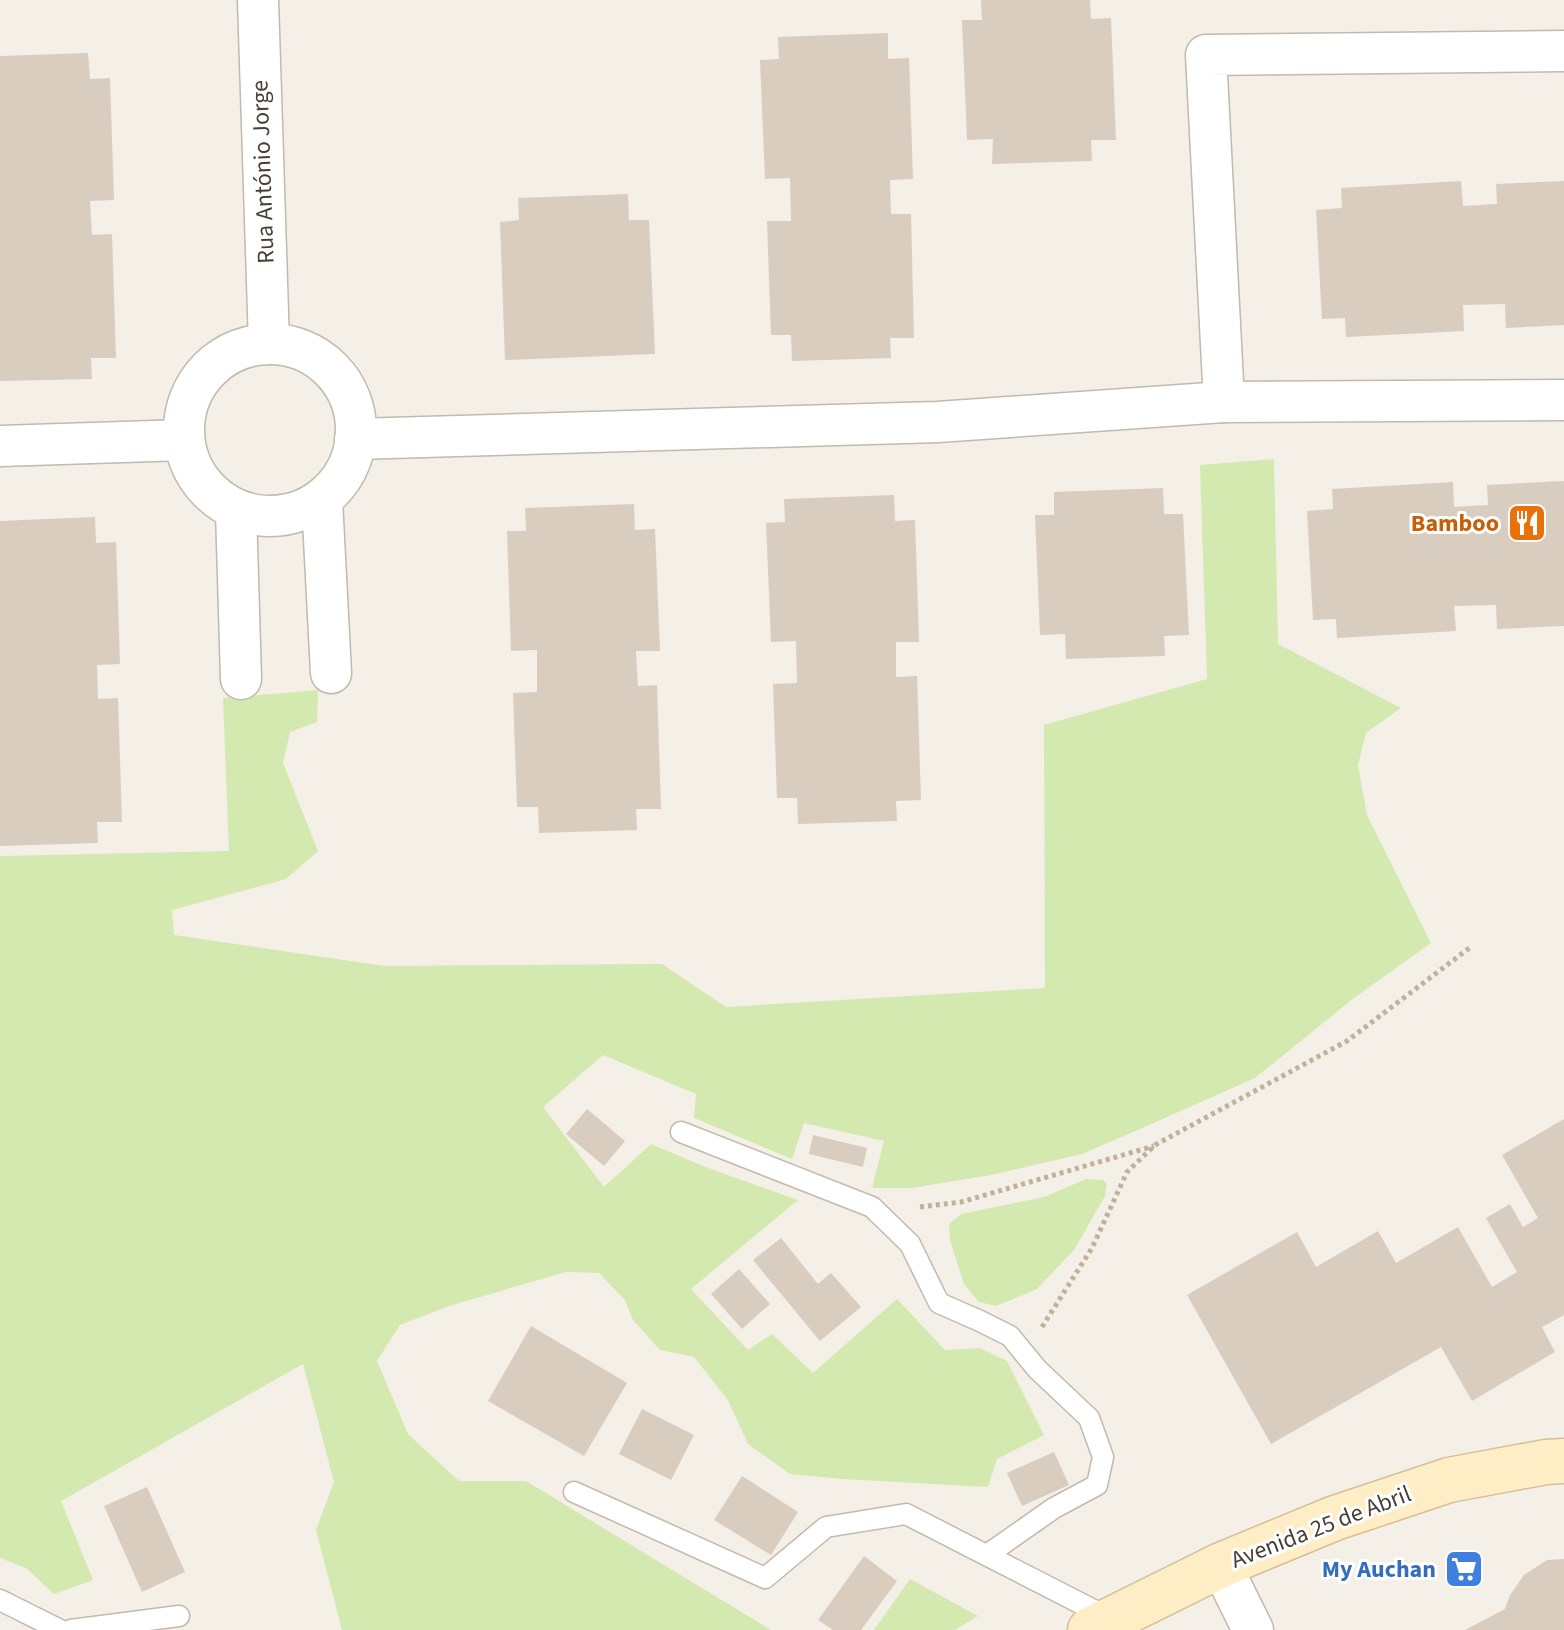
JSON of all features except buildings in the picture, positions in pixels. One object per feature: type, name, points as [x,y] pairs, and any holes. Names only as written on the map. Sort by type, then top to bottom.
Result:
[{"type":"street","name":"Rua António Jorge","points":[[258,0],[269,344]]},
{"type":"street","points":[[1224,402],[1206,55],[1564,51]]},
{"type":"street","points":[[269,344],[304,351],[333,372],[351,403],[356,421],[355,439],[345,472],[322,500],[289,515],[271,517],[236,510],[206,489],[188,458],[184,423],[187,405],[195,388],[218,361],[250,346],[269,344]]},
{"type":"street","points":[[355,439],[938,422],[1224,402],[1564,400]]},
{"type":"street","points":[[0,446],[184,440]]},
{"type":"street","points":[[322,500],[331,673]]},
{"type":"street","points":[[236,510],[241,679]]},
{"type":"street","name":"Avenida 25 de Abril","points":[[1101,1625],[1221,1565],[1335,1518],[1449,1480],[1564,1461]]},
{"type":"street","points":[[1221,1565],[1253,1630]]},
{"type":"lane","points":[[681,1132],[872,1207],[910,1244],[939,1303],[1010,1336],[1037,1369],[1089,1418],[1103,1457],[1097,1485],[1054,1508],[987,1555]]},
{"type":"lane","points":[[574,1492],[765,1578],[826,1527],[906,1514],[987,1555],[1101,1625]]},
{"type":"lane","points":[[0,1600],[60,1630]]},
{"type":"lane","points":[[71,1630],[179,1616]]},
{"type":"path","points":[[882,1217],[900,1210],[961,1202],[1155,1145],[1347,1041],[1472,946]]},
{"type":"path","points":[[1025,1354],[1092,1248],[1127,1172],[1155,1145]]},
{"type":"green space","points":[[1274,459],[1278,644],[1401,708],[1366,733],[1358,765],[1367,815],[1431,943],[1354,998],[1255,1078],[1082,1154],[991,1175],[912,1188],[872,1188],[884,1141],[804,1123],[792,1159],[694,1118],[696,1094],[603,1055],[543,1107],[604,1187],[651,1144],[798,1200],[691,1289],[748,1350],[772,1334],[813,1373],[897,1299],[945,1350],[980,1348],[1007,1361],[1044,1435],[997,1459],[988,1487],[790,1474],[748,1444],[728,1400],[694,1357],[660,1350],[633,1320],[625,1300],[599,1273],[566,1272],[449,1306],[400,1325],[377,1361],[408,1434],[459,1481],[526,1481],[771,1630],[342,1630],[316,1530],[334,1482],[303,1364],[61,1501],[93,1580],[54,1594],[26,1568],[0,1558],[0,856],[229,851],[223,698],[318,690],[317,722],[290,732],[283,763],[318,851],[286,879],[172,910],[174,935],[384,966],[662,964],[726,1007],[1045,988],[1044,725],[1207,679],[1200,465]]},
{"type":"green space","points":[[1086,1179],[1103,1180],[1107,1184],[1105,1196],[1074,1250],[1037,1289],[996,1306],[979,1302],[964,1284],[950,1240],[949,1224],[961,1214],[1044,1197]]},
{"type":"green space","points":[[910,1579],[978,1616],[955,1630],[874,1630]]},
{"type":"place","name":"Bamboo","points":[[1527,523]]},
{"type":"place","name":"My Auchan","points":[[1464,1569]]}]
